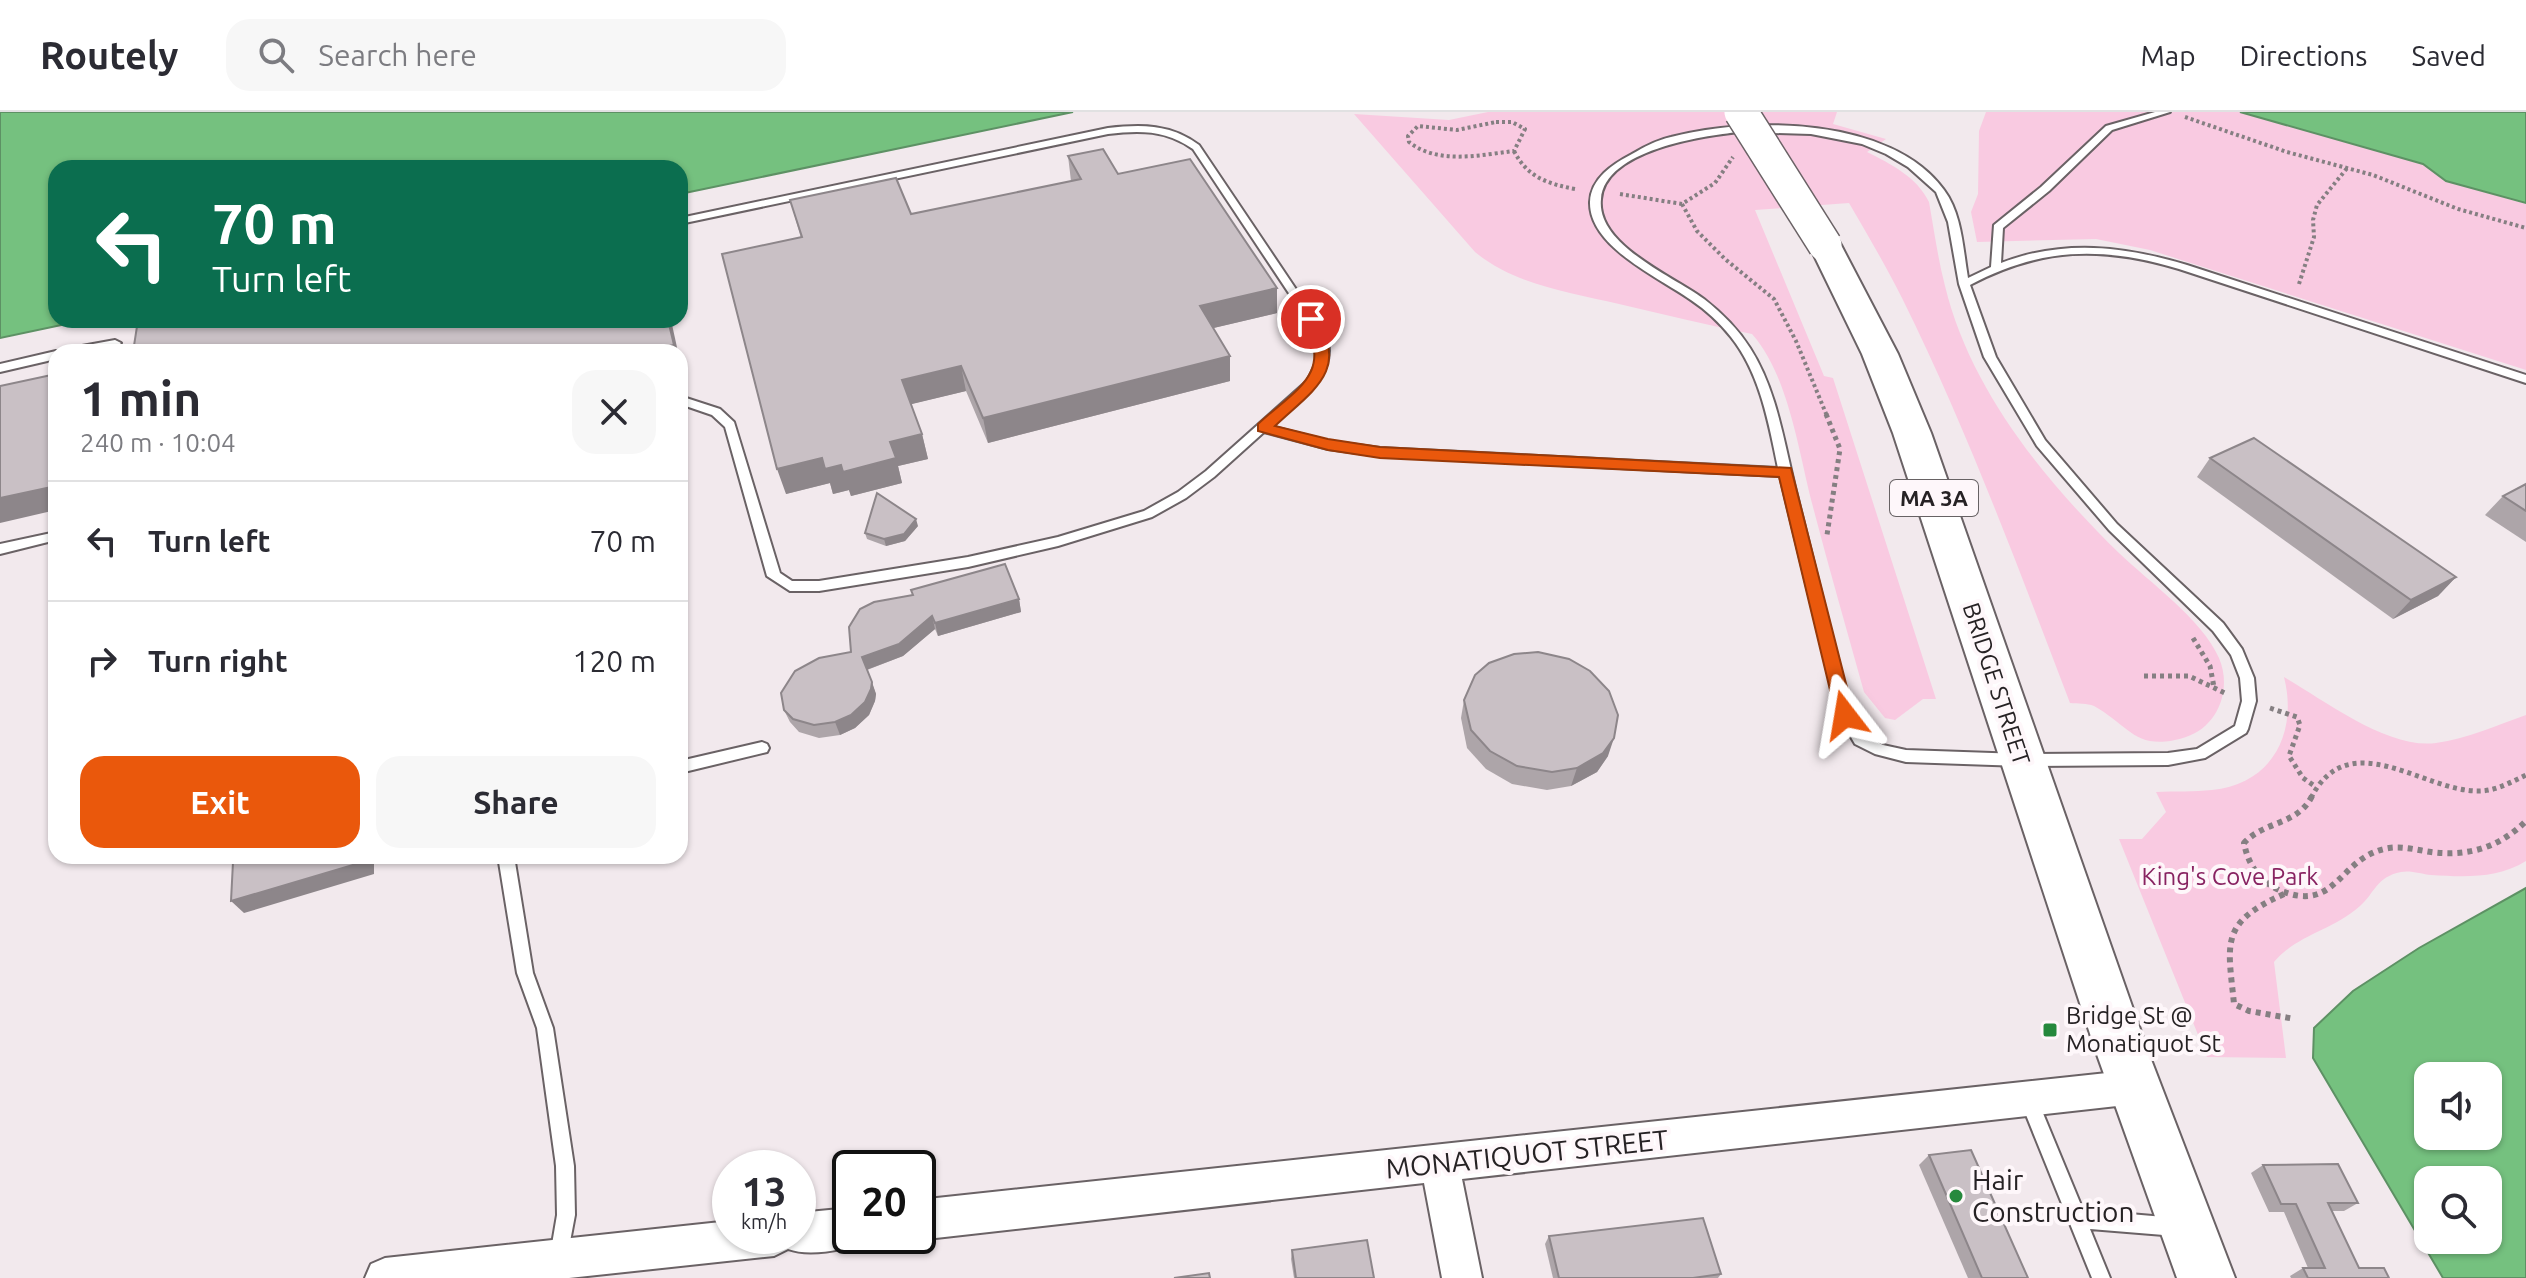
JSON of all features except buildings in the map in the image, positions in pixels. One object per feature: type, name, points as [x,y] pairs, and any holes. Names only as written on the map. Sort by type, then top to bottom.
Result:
[{"type":"main road","name":"BRIDGE STREET","points":[[1741,112],[1825,245],[1880,354],[1912,433],[2021,760],[2135,1087],[2206,1278]]},
{"type":"street","name":"MONATIQUOT STREET","points":[[936,1218],[2135,1087]]},
{"type":"street","points":[[1439,1162],[1462,1278]]},
{"type":"street","points":[[385,1278],[575,1265],[712,1245]]},
{"type":"lane","points":[[1996,267],[1998,227],[2045,189],[2109,128],[2165,112]]},
{"type":"lane","points":[[688,219],[1108,131],[1152,127],[1170,131],[1196,147],[1311,319],[1322,341],[1323,363],[1311,383],[1263,428],[1191,488],[1148,514],[1058,541],[968,562],[819,586],[790,586],[774,576],[730,425],[716,412],[688,403]]},
{"type":"lane","points":[[1771,130],[1827,133],[1855,139],[1906,160],[1942,194],[1949,209],[1964,284],[1990,357],[2041,443],[2113,527],[2218,627],[2237,653],[2247,678],[2249,701],[2241,729],[2200,754],[2168,759],[2021,760],[1906,756],[1880,750],[1860,740],[1845,715],[1772,417],[1750,358],[1738,338],[1697,299],[1639,263],[1618,245],[1596,211],[1597,192],[1610,171],[1624,161],[1681,138],[1771,130]]},
{"type":"lane","points":[[1964,284],[2026,256],[2065,250],[2105,250],[2150,258],[2526,379]]},
{"type":"lane","points":[[110,344],[115,343]]},
{"type":"lane","points":[[0,368],[48,357]]},
{"type":"lane","points":[[1263,428],[1328,445],[1380,452],[1785,472]]},
{"type":"lane","points":[[0,549],[48,538]]},
{"type":"lane","points":[[688,765],[762,748]]},
{"type":"lane","points":[[507,864],[525,973],[545,1028],[565,1166],[566,1215],[575,1265]]},
{"type":"lane","points":[[2029,1100],[2101,1278]]},
{"type":"lane","points":[[2077,1219],[2186,1228]]},
{"type":"path","points":[[1498,114],[1513,117],[1524,125],[1523,135],[1514,151],[1441,157],[1415,148],[1408,136],[1410,130],[1426,125],[1451,130],[1472,128],[1498,114]]},
{"type":"path","points":[[2179,115],[2287,152],[2348,167],[2458,209],[2526,228]]},
{"type":"path","points":[[1514,151],[1528,174],[1562,186],[1634,194],[1682,204],[1715,183],[1737,153]]},
{"type":"path","points":[[2292,304],[2314,237],[2313,220],[2317,205],[2348,167]]},
{"type":"path","points":[[1682,204],[1697,231],[1774,299],[1802,353],[1840,449],[1827,526],[1833,567],[1808,565]]},
{"type":"path","points":[[2192,636],[2210,666],[2215,688]]},
{"type":"path","points":[[2526,775],[2492,789],[2463,791],[2445,788],[2380,764],[2356,762],[2345,766],[2316,787],[2310,802],[2301,812],[2252,832],[2244,843],[2255,872],[2267,884],[2285,894],[2318,899],[2328,894],[2355,862],[2387,848],[2471,853],[2502,840],[2526,821]]},
{"type":"path","points":[[2285,894],[2257,908],[2239,923],[2228,951],[2234,1004],[2249,1011],[2295,1019]]},
{"type":"green space","points":[[1488,112],[1837,112],[1833,124],[1886,139],[1867,152],[1910,178],[1929,202],[1943,276],[1957,324],[1972,361],[2013,431],[2091,525],[2188,615],[2211,643],[2219,658],[2224,681],[2220,705],[2207,724],[2186,737],[2156,742],[2135,735],[2094,706],[2070,703],[1991,499],[1926,347],[1849,203],[1755,210],[1824,376],[1833,378],[1936,699],[1923,699],[1895,720],[1885,718],[1864,692],[1784,393],[1765,351],[1752,334],[1562,291],[1507,272],[1475,252],[1354,114],[1449,120]]},
{"type":"green space","points":[[1986,112],[2240,112],[2423,164],[2446,181],[2526,204],[2526,370],[2150,250],[2096,239],[1977,242],[1971,212],[1978,194],[1979,131]]},
{"type":"green space","name":"King's Cove Park","points":[[2284,677],[2377,731],[2417,743],[2459,738],[2526,715],[2526,861],[2504,871],[2480,876],[2405,872],[2386,878],[2349,915],[2293,945],[2274,962],[2286,1058],[2207,1057],[2119,839],[2142,839],[2166,812],[2156,792],[2205,791],[2233,786],[2251,778],[2265,766],[2276,752],[2287,717]]},
{"type":"shaded area","points":[[0,112],[1073,112],[688,192],[688,160],[48,160],[48,328],[0,338]]},
{"type":"shaded area","points":[[2240,112],[2526,112],[2526,203],[2446,181],[2423,164]]},
{"type":"shaded area","points":[[2526,888],[2526,1278],[2443,1278],[2429,1254],[2502,1254],[2502,1166],[2414,1166],[2414,1229],[2313,1058],[2314,1028],[2353,991],[2419,948]]},
{"type":"place","name":"Bridge St @ Monatiquot St","points":[[2050,1030]]},
{"type":"place","name":"Hair Construction","points":[[1956,1196]]},
{"type":"route","points":[[1311,319],[1322,341],[1323,363],[1311,383],[1263,428],[1328,445],[1380,452],[1785,472],[1845,715]]}]
